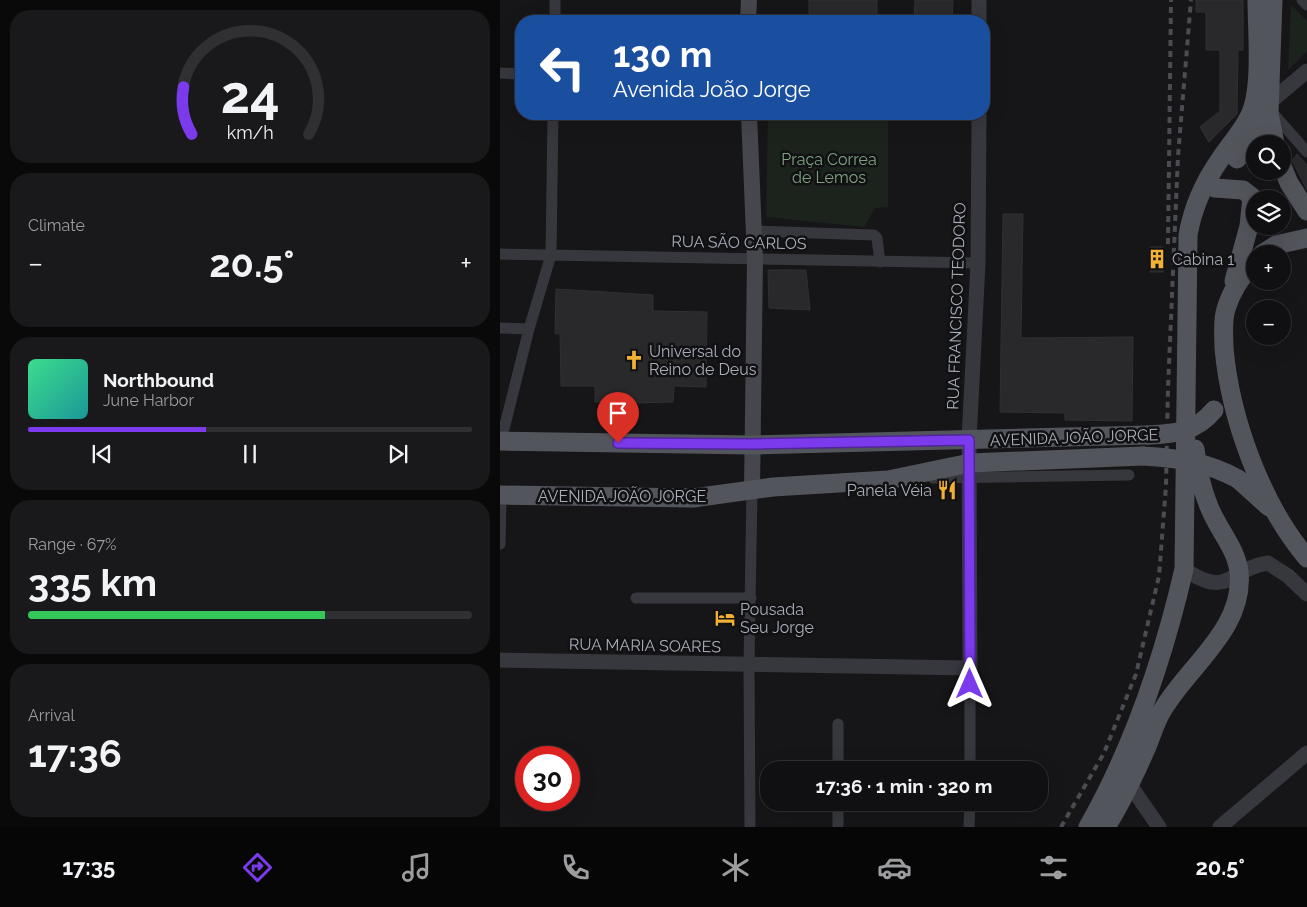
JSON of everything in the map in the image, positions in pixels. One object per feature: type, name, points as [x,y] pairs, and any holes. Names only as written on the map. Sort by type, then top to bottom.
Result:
[{"type":"main road","points":[[748,15],[749,0]]},
{"type":"main road","points":[[1088,827],[1137,729],[1172,622],[1184,570],[1188,234],[1192,215],[1205,181],[1236,140],[1250,116],[1256,93],[1257,0]]},
{"type":"main road","points":[[1274,0],[1269,108],[1274,135]]},
{"type":"main road","points":[[1106,827],[1130,786],[1160,713],[1184,677],[1225,630],[1235,604],[1240,575],[1238,562],[1215,520],[1203,488],[1195,450],[1199,258],[1205,213],[1215,188],[1260,128],[1269,108]]},
{"type":"main road","points":[[749,120],[755,259],[752,490]]},
{"type":"main road","points":[[1289,180],[1307,211]]},
{"type":"main road","points":[[1215,188],[1239,189],[1248,193],[1253,203],[1249,226],[1226,310],[1224,336],[1227,377],[1244,437],[1277,515],[1307,558]]},
{"type":"main road","points":[[1276,245],[1307,238]]},
{"type":"main road","points":[[1226,310],[1246,273]]},
{"type":"main road","name":"AVENIDA JOÃO JORGE","points":[[500,441],[752,452],[969,440],[1176,434],[1200,425],[1214,410],[1227,377]]},
{"type":"main road","points":[[752,452],[763,477],[773,487]]},
{"type":"main road","name":"AVENIDA JOÃO JORGE","points":[[501,495],[693,498],[773,487],[888,480],[970,470],[1143,456],[1196,461],[1219,468],[1250,489],[1277,515]]},
{"type":"street","points":[[555,0],[555,15]]},
{"type":"street","points":[[979,0],[979,15]]},
{"type":"street","points":[[1302,0],[1307,5]]},
{"type":"street","points":[[1307,71],[1269,108],[1307,152]]},
{"type":"street","points":[[500,73],[515,74]]},
{"type":"street","points":[[500,441],[551,254],[553,120]]},
{"type":"street","name":"RUA FRANCISCO TEODORO","points":[[970,761],[969,440],[978,263],[979,120]]},
{"type":"street","points":[[754,231],[874,235],[877,238],[880,262]]},
{"type":"street","name":"RUA SÃO CARLOS","points":[[500,254],[978,263]]},
{"type":"street","points":[[500,328],[529,329]]},
{"type":"street","name":"AVENIDA JOÃO JORGE","points":[[970,470],[1128,475]]},
{"type":"street","points":[[750,827],[749,665],[752,490]]},
{"type":"street","points":[[500,544],[501,495]]},
{"type":"street","points":[[1184,570],[1206,582],[1214,584],[1224,583],[1268,564],[1288,576],[1307,594]]},
{"type":"street","points":[[636,598],[751,598]]},
{"type":"street","name":"RUA MARIA SOARES","points":[[500,660],[970,668]]},
{"type":"street","points":[[838,724],[838,761]]},
{"type":"street","points":[[1220,827],[1307,753]]},
{"type":"street","points":[[1130,786],[1159,827]]},
{"type":"street","points":[[838,811],[838,827]]},
{"type":"street","points":[[969,827],[970,811]]},
{"type":"green space","points":[[1291,5],[1307,21],[1307,51],[1288,70]]},
{"type":"green space","name":"Praça Correa de Lemos","points":[[768,120],[888,120],[888,207],[875,208],[864,227],[766,217]]},
{"type":"building","points":[[809,0],[877,0],[877,15],[809,15]]},
{"type":"building","points":[[915,0],[953,0],[952,15],[914,15]]},
{"type":"building","points":[[1196,0],[1243,0],[1243,50],[1238,50],[1237,114],[1209,142],[1200,127],[1220,111],[1220,50],[1206,50],[1206,12],[1196,12]]},
{"type":"building","points":[[1297,154],[1307,165],[1307,190],[1292,161]]},
{"type":"building","points":[[1003,214],[1023,214],[1021,338],[1133,337],[1132,421],[1065,420],[1065,413],[1000,412]]},
{"type":"building","name":"Cabina 1","points":[[1150,247],[1163,247],[1163,272],[1150,272]]},
{"type":"building","points":[[768,270],[806,270],[810,310],[769,308]]},
{"type":"building","name":"Universal do Reino de Deus","points":[[556,289],[653,295],[653,311],[707,312],[706,387],[674,386],[673,402],[632,403],[595,402],[595,386],[561,386],[560,333],[555,334]]},
{"type":"railway","points":[[1168,244],[1171,0]]},
{"type":"railway","points":[[1061,827],[1104,753],[1136,674],[1159,576],[1166,486],[1168,388],[1178,156],[1191,0]]},
{"type":"place","name":"Cabina 1","points":[[1157,259]]},
{"type":"place","name":"Universal do Reino de Deus","points":[[634,360]]},
{"type":"place","name":"Panela Véia","points":[[947,490]]},
{"type":"place","name":"Pousada Seu Jorge","points":[[725,618]]},
{"type":"route","points":[[618,443],[752,444],[969,440],[970,684]]}]
